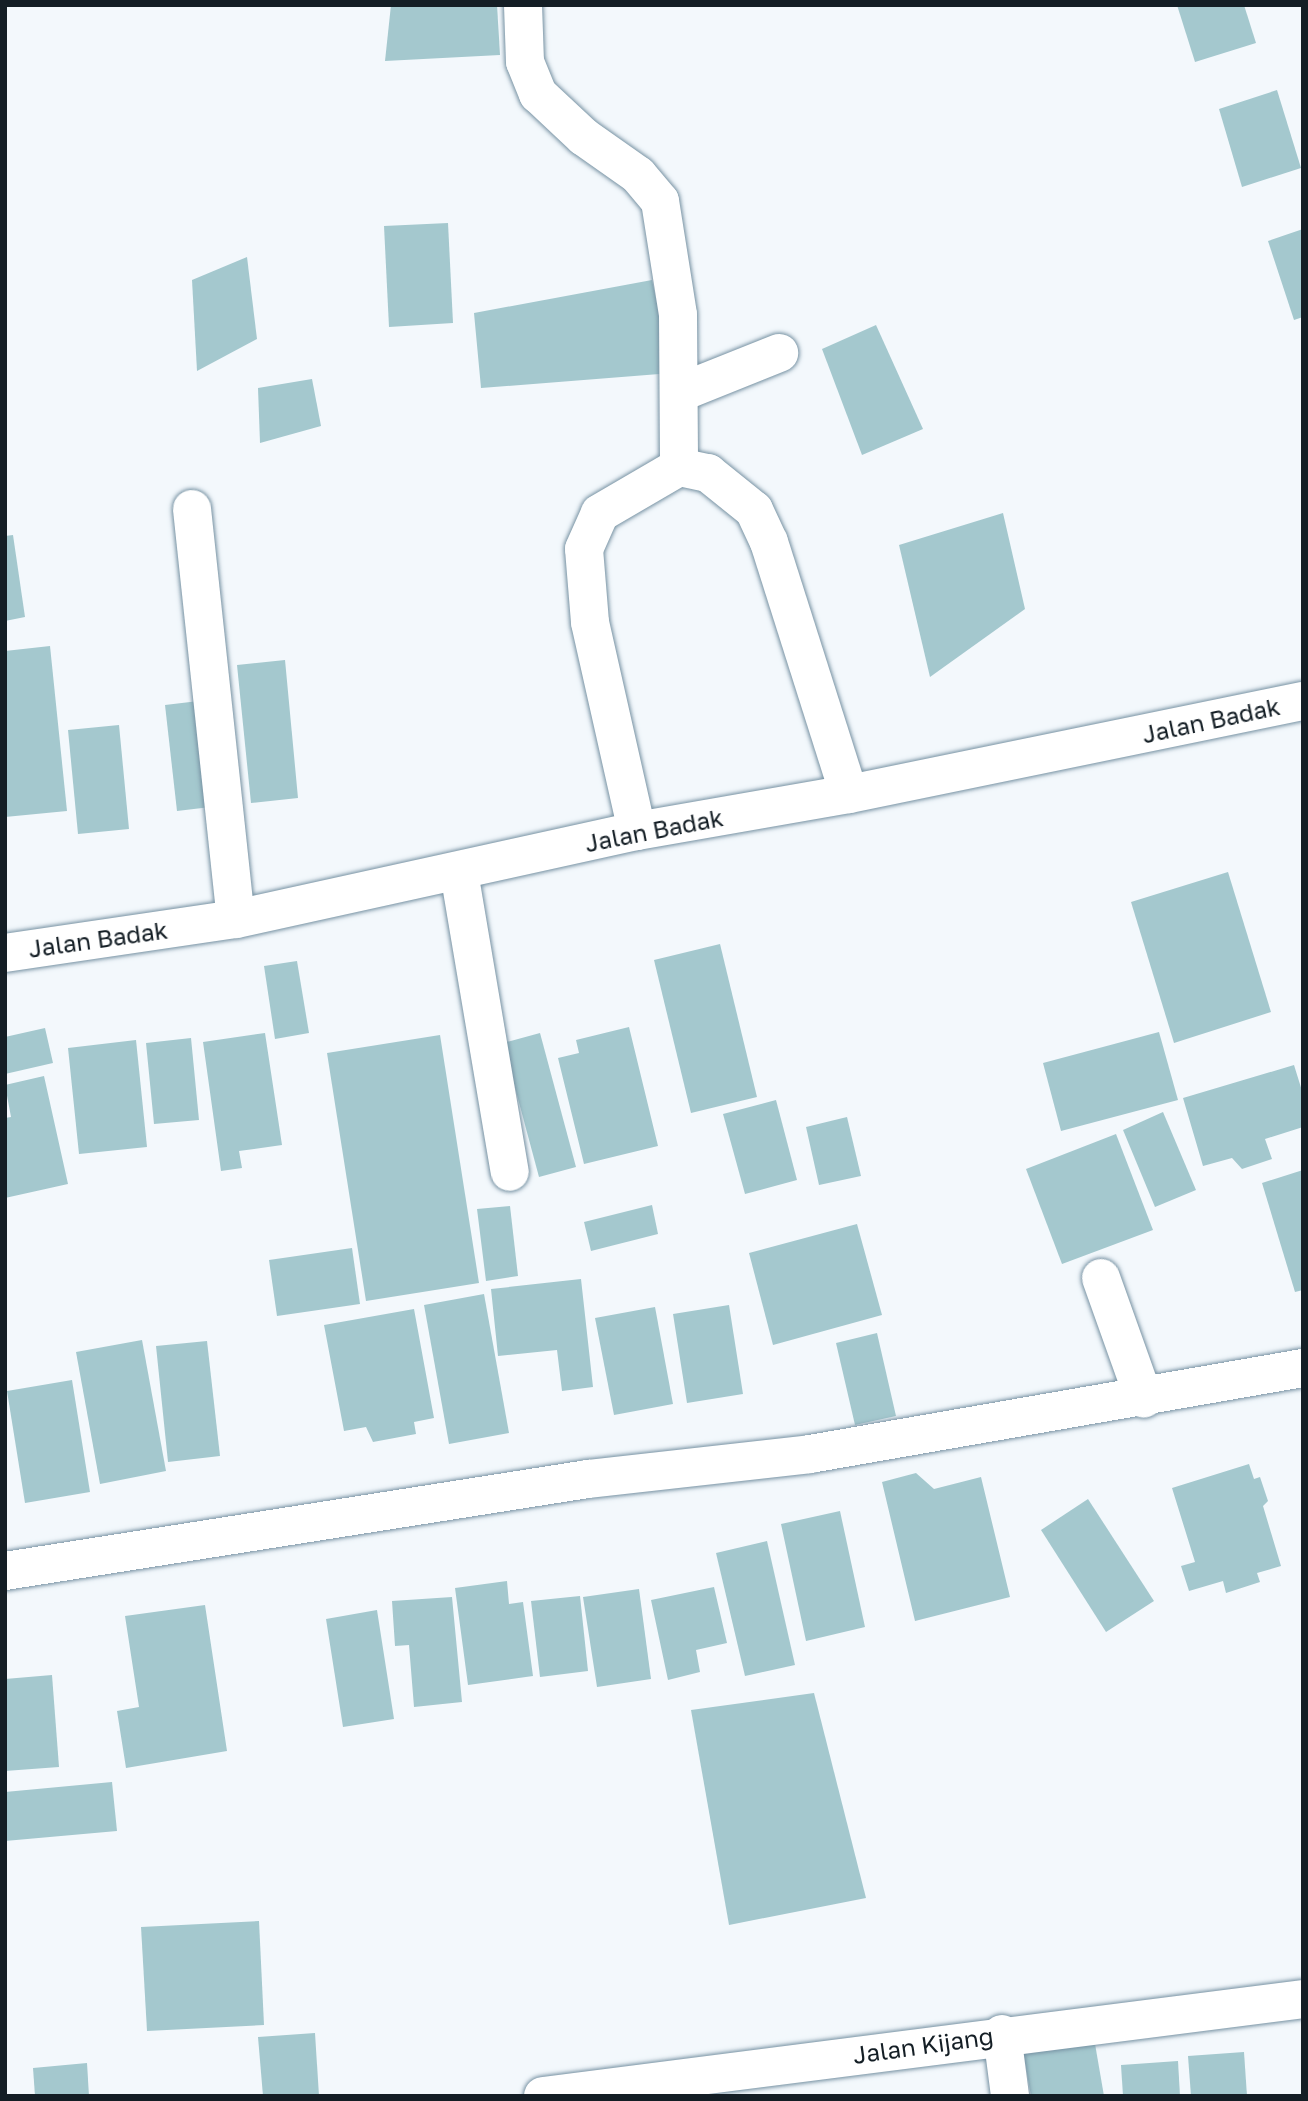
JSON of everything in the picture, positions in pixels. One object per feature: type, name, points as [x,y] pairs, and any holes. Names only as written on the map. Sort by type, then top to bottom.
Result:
[{"type":"street","points":[[523,5],[525,62],[538,94],[584,137],[638,175],[660,201],[678,315],[678,467]]},
{"type":"street","points":[[680,393],[779,353]]},
{"type":"street","points":[[637,831],[590,622],[584,549],[600,513],[678,467],[708,473],[754,510],[769,542],[849,794]]},
{"type":"street","points":[[192,509],[236,919]]},
{"type":"street","name":"Jalan Badak","points":[[5,953],[236,919],[637,831],[849,794],[1303,701]]},
{"type":"street","points":[[459,872],[510,1172]]},
{"type":"street","points":[[1101,1278],[1144,1399]]},
{"type":"street","points":[[5,1571],[535,1486],[810,1454],[1144,1399],[1303,1368]]},
{"type":"street","name":"Jalan Kijang","points":[[543,2096],[662,2088],[1002,2034],[1303,1999]]},
{"type":"street","points":[[1002,2034],[1010,2096]]},
{"type":"building","points":[[391,5],[497,5],[500,55],[385,61]]},
{"type":"building","points":[[1177,5],[1244,5],[1256,43],[1195,62]]},
{"type":"building","points":[[1277,90],[1301,168],[1242,187],[1219,109]]},
{"type":"building","points":[[448,223],[453,323],[389,327],[384,226]]},
{"type":"building","points":[[1303,229],[1303,317],[1294,320],[1268,241]]},
{"type":"building","points":[[247,257],[257,339],[197,371],[192,280]]},
{"type":"building","points":[[652,280],[672,373],[481,388],[474,313]]},
{"type":"building","points":[[876,325],[923,429],[862,455],[822,349]]},
{"type":"building","points":[[312,379],[321,426],[260,443],[258,388]]},
{"type":"building","points":[[1003,513],[1025,609],[930,677],[899,545]]},
{"type":"building","points":[[13,535],[25,617],[5,621],[5,536]]},
{"type":"building","points":[[50,646],[67,811],[5,817],[5,651]]},
{"type":"building","points":[[285,660],[298,798],[251,803],[237,665]]},
{"type":"building","points":[[207,700],[219,806],[177,811],[165,705]]},
{"type":"building","points":[[119,725],[129,829],[78,834],[68,730]]},
{"type":"building","points":[[1228,872],[1271,1012],[1174,1043],[1131,902]]},
{"type":"building","points":[[720,944],[757,1097],[691,1113],[654,960]]},
{"type":"building","points":[[297,961],[309,1033],[275,1039],[264,966]]},
{"type":"building","points":[[629,1027],[658,1146],[584,1164],[558,1058],[579,1053],[576,1040]]},
{"type":"building","points":[[45,1028],[53,1063],[5,1074],[5,1037]]},
{"type":"building","points":[[1159,1032],[1178,1100],[1061,1131],[1043,1063]]},
{"type":"building","points":[[265,1033],[282,1145],[239,1151],[242,1168],[221,1171],[203,1042]]},
{"type":"building","points":[[540,1033],[576,1167],[539,1177],[503,1043]]},
{"type":"building","points":[[440,1035],[479,1283],[366,1301],[327,1053]]},
{"type":"building","points":[[191,1038],[199,1120],[154,1124],[146,1043]]},
{"type":"building","points":[[136,1040],[147,1147],[79,1154],[68,1048]]},
{"type":"building","points":[[1294,1065],[1303,1094],[1303,1127],[1265,1139],[1272,1159],[1242,1169],[1232,1158],[1203,1166],[1183,1098]]},
{"type":"building","points":[[44,1076],[68,1184],[5,1198],[5,1118],[11,1117],[5,1085]]},
{"type":"building","points":[[776,1100],[797,1180],[745,1194],[723,1114]]},
{"type":"building","points":[[1163,1112],[1196,1190],[1155,1207],[1123,1130]]},
{"type":"building","points":[[847,1117],[861,1176],[819,1185],[806,1127]]},
{"type":"building","points":[[1116,1134],[1153,1230],[1062,1264],[1026,1169]]},
{"type":"building","points":[[1303,1170],[1303,1290],[1295,1292],[1262,1183]]},
{"type":"building","points":[[652,1205],[658,1234],[591,1251],[584,1222]]},
{"type":"building","points":[[510,1206],[518,1276],[486,1281],[477,1209]]},
{"type":"building","points":[[857,1224],[882,1315],[773,1345],[749,1253]]},
{"type":"building","points":[[352,1248],[360,1304],[277,1316],[269,1260]]},
{"type":"building","points":[[581,1279],[593,1387],[562,1391],[557,1350],[498,1356],[491,1289]]},
{"type":"building","points":[[484,1294],[509,1433],[449,1444],[424,1305]]},
{"type":"building","points":[[729,1305],[743,1394],[687,1403],[673,1314]]},
{"type":"building","points":[[655,1307],[673,1404],[614,1415],[595,1318]]},
{"type":"building","points":[[414,1309],[434,1418],[414,1422],[416,1434],[373,1442],[366,1427],[344,1431],[324,1325]]},
{"type":"building","points":[[877,1333],[896,1416],[855,1425],[836,1343]]},
{"type":"building","points":[[142,1340],[166,1471],[100,1484],[76,1352]]},
{"type":"building","points":[[207,1341],[220,1456],[168,1462],[156,1346]]},
{"type":"building","points":[[72,1380],[90,1492],[25,1503],[7,1391]]},
{"type":"building","points":[[1249,1464],[1254,1479],[1260,1477],[1268,1501],[1263,1506],[1281,1566],[1257,1573],[1260,1582],[1226,1593],[1223,1581],[1189,1591],[1181,1566],[1195,1562],[1172,1488]]},
{"type":"building","points":[[916,1473],[934,1489],[981,1477],[1010,1597],[915,1621],[882,1482]]},
{"type":"building","points":[[1088,1499],[1154,1601],[1106,1632],[1041,1530]]},
{"type":"building","points":[[840,1511],[865,1627],[806,1641],[781,1524]]},
{"type":"building","points":[[767,1541],[795,1665],[745,1676],[716,1553]]},
{"type":"building","points":[[507,1581],[509,1604],[523,1602],[533,1676],[468,1685],[455,1588]]},
{"type":"building","points":[[714,1587],[727,1643],[696,1650],[700,1672],[668,1680],[651,1600]]},
{"type":"building","points":[[639,1589],[651,1679],[597,1687],[583,1597]]},
{"type":"building","points":[[580,1596],[588,1671],[540,1677],[531,1601]]},
{"type":"building","points":[[452,1597],[462,1702],[414,1707],[409,1645],[395,1646],[392,1601]]},
{"type":"building","points":[[205,1605],[227,1751],[126,1768],[117,1711],[139,1707],[125,1616]]},
{"type":"building","points":[[377,1610],[394,1719],[343,1727],[326,1619]]},
{"type":"building","points":[[52,1675],[59,1767],[5,1771],[5,1679]]},
{"type":"building","points":[[814,1693],[866,1898],[729,1925],[691,1710]]},
{"type":"building","points":[[112,1782],[117,1831],[5,1841],[5,1792]]},
{"type":"building","points":[[259,1921],[264,2025],[147,2031],[141,1927]]},
{"type":"building","points":[[315,2033],[319,2096],[263,2096],[258,2037]]},
{"type":"building","points":[[1094,2038],[1104,2096],[1031,2096],[1023,2051]]},
{"type":"building","points":[[1244,2052],[1247,2096],[1191,2096],[1188,2056]]},
{"type":"building","points":[[1178,2061],[1180,2096],[1123,2096],[1121,2065]]},
{"type":"building","points":[[87,2063],[89,2096],[35,2096],[33,2068]]}]
